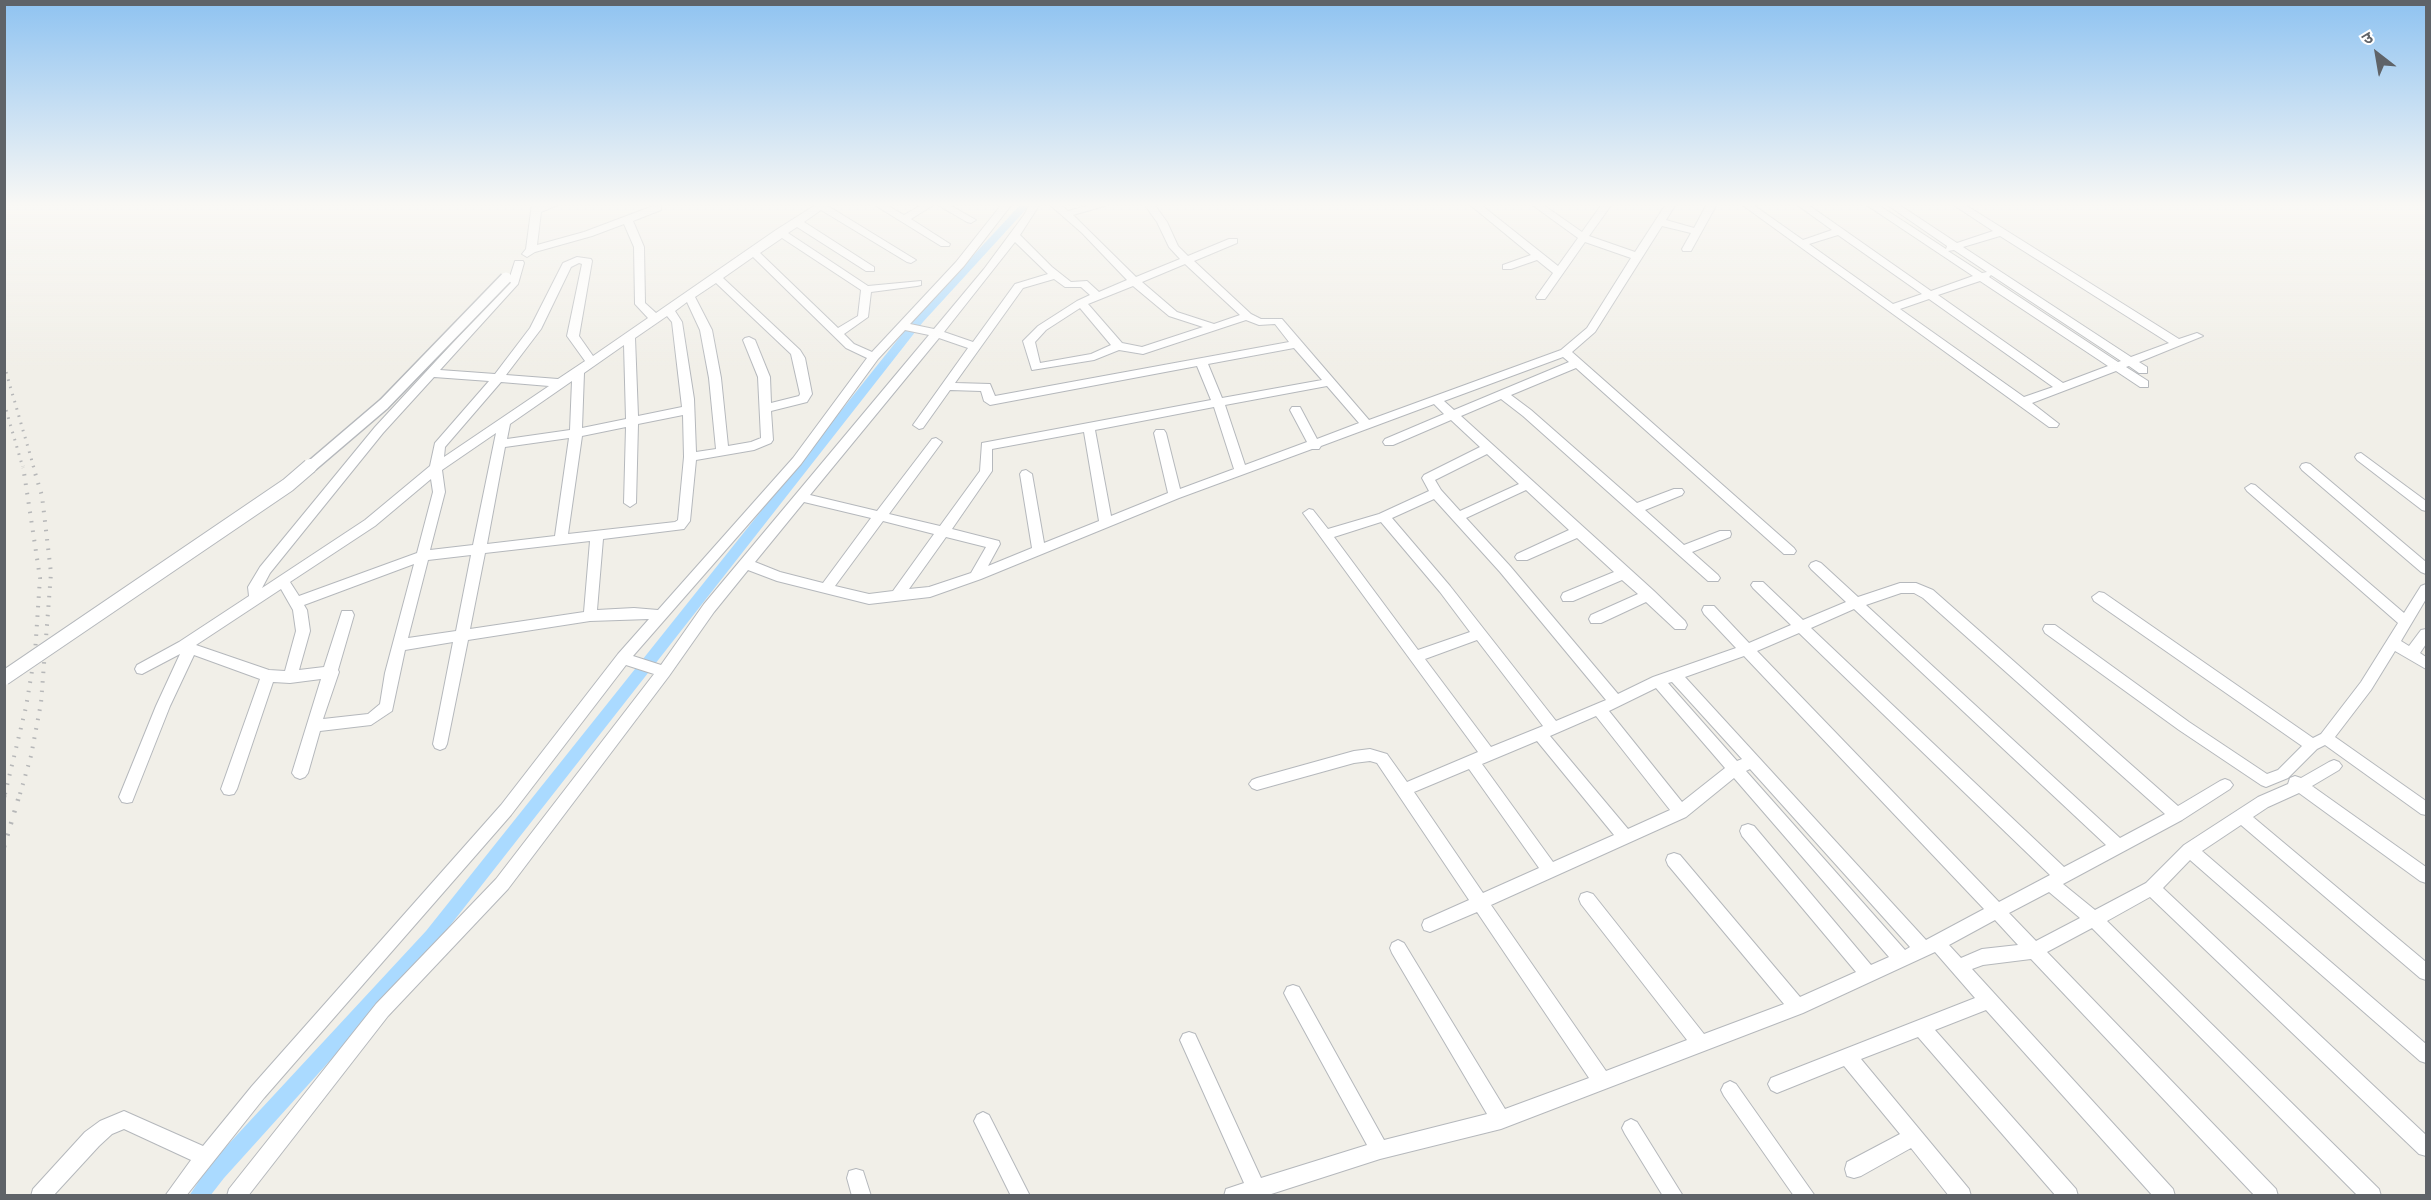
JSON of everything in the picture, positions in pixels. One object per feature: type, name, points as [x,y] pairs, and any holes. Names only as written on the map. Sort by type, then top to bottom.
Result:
[{"type":"street","points":[[4,678],[71,635],[288,485],[384,404],[522,260]]},
{"type":"street","points":[[314,726],[371,719],[381,714],[387,707],[400,645],[439,492],[436,468],[440,446],[497,379],[541,319],[567,265],[577,260],[587,261],[587,264],[573,336],[592,363]]},
{"type":"street","points":[[639,260],[640,304],[654,318]]},
{"type":"street","points":[[142,669],[187,648],[255,599],[370,523],[436,468],[504,424],[559,383],[592,363],[741,260]]},
{"type":"street","points":[[761,260],[850,346],[874,357]]},
{"type":"street","points":[[822,260],[866,289],[917,283]]},
{"type":"street","points":[[856,260],[870,269]]},
{"type":"street","points":[[174,1196],[258,1092],[506,810],[627,660],[647,614],[798,461],[874,357],[910,327],[963,260]]},
{"type":"street","points":[[236,1196],[382,1010],[502,884],[658,670],[996,260]]},
{"type":"street","points":[[1040,260],[1070,285],[1083,283],[1097,296]]},
{"type":"street","points":[[1113,260],[1173,314],[1213,327]]},
{"type":"street","points":[[1184,260],[1081,303],[1042,328],[1029,340],[1036,367],[1094,357],[1118,346],[1143,351],[1246,316]]},
{"type":"street","points":[[1187,260],[1246,316],[1259,322],[1278,321],[1367,425]]},
{"type":"street","points":[[1507,267],[1527,260]]},
{"type":"street","points":[[1544,260],[1560,273]]},
{"type":"street","points":[[1541,297],[1569,260]]},
{"type":"street","points":[[747,564],[777,576],[869,599],[930,592],[976,576],[1175,495],[1315,446],[1367,425],[1503,395],[1572,357],[1636,260]]},
{"type":"street","points":[[1826,260],[2053,424]]},
{"type":"street","points":[[1881,260],[2061,387]]},
{"type":"street","points":[[1957,260],[2122,364],[2143,370]]},
{"type":"street","points":[[1975,260],[2122,364],[2144,384]]},
{"type":"street","points":[[2046,260],[2178,343]]},
{"type":"street","points":[[255,599],[255,587],[265,570],[379,430],[513,284],[519,263]]},
{"type":"street","points":[[1892,308],[1995,273]]},
{"type":"street","points":[[919,425],[1019,286],[1056,275]]},
{"type":"street","points":[[716,277],[796,352],[799,358],[806,394],[803,399],[767,408]]},
{"type":"street","points":[[837,334],[863,317],[866,289]]},
{"type":"street","points":[[689,295],[706,330],[715,378],[722,452]]},
{"type":"street","points":[[1081,303],[1118,346]]},
{"type":"street","points":[[296,602],[423,556],[679,526],[684,521],[690,457],[688,411],[677,322],[668,309]]},
{"type":"street","points":[[910,327],[937,333],[975,347]]},
{"type":"street","points":[[2023,402],[2197,336]]},
{"type":"street","points":[[629,337],[632,422],[630,503]]},
{"type":"street","points":[[690,457],[761,444],[767,440],[767,408],[762,369],[749,340]]},
{"type":"street","points":[[947,386],[986,387],[990,401],[1298,344]]},
{"type":"street","points":[[1389,442],[1444,407],[1572,357]]},
{"type":"street","points":[[1572,357],[1789,551]]},
{"type":"street","points":[[1201,362],[1218,402],[1241,471]]},
{"type":"street","points":[[561,541],[576,433],[578,372]]},
{"type":"street","points":[[432,373],[559,383]]},
{"type":"street","points":[[898,595],[986,471],[986,446],[1330,382]]},
{"type":"street","points":[[1503,395],[1713,578]]},
{"type":"street","points":[[1444,407],[1680,625]]},
{"type":"street","points":[[1296,410],[1315,446]]},
{"type":"street","points":[[501,444],[576,433],[688,411]]},
{"type":"street","points":[[440,744],[464,636],[504,424]]},
{"type":"street","points":[[1089,427],[1106,523]]},
{"type":"street","points":[[1160,433],[1175,495]]},
{"type":"street","points":[[826,588],[936,442]]},
{"type":"street","points":[[1488,448],[1428,478],[1436,493],[1506,569],[1616,702]]},
{"type":"street","points":[[2361,457],[2427,507]]},
{"type":"street","points":[[2306,467],[2427,569]]},
{"type":"street","points":[[1026,474],[1040,549]]},
{"type":"street","points":[[1458,517],[1527,484]]},
{"type":"street","points":[[2251,488],[2405,621]]},
{"type":"street","points":[[1635,509],[1678,492]]},
{"type":"street","points":[[1325,535],[1384,517],[1436,493]]},
{"type":"street","points":[[802,497],[994,544],[976,576]]},
{"type":"street","points":[[1309,513],[1488,755]]},
{"type":"street","points":[[1384,517],[1479,634],[1546,731],[1625,837]]},
{"type":"street","points":[[1522,557],[1580,531]]},
{"type":"street","points":[[1683,551],[1725,534]]},
{"type":"street","points":[[590,616],[597,536]]},
{"type":"street","points":[[1816,566],[2118,846]]},
{"type":"street","points":[[1568,597],[1624,573]]},
{"type":"street","points":[[283,581],[296,602],[303,632],[290,677]]},
{"type":"street","points":[[1758,585],[2372,1196]]},
{"type":"street","points":[[1405,789],[1616,702],[1658,681],[1748,650],[1856,603],[1900,588],[1916,588],[1928,594],[2177,815]]},
{"type":"street","points":[[2050,629],[2184,726],[2266,781],[2283,774],[2319,741],[2394,643],[2405,621],[2427,589]]},
{"type":"street","points":[[1596,619],[1649,595]]},
{"type":"street","points":[[2099,597],[2427,809]]},
{"type":"street","points":[[1709,610],[2269,1196]]},
{"type":"street","points":[[400,645],[590,616],[647,614]]},
{"type":"street","points":[[300,773],[332,672],[347,615]]},
{"type":"street","points":[[1416,657],[1479,634]]},
{"type":"street","points":[[2411,654],[2427,634]]},
{"type":"street","points":[[2394,643],[2427,664]]},
{"type":"street","points":[[187,648],[268,676],[290,677],[332,672]]},
{"type":"street","points":[[128,797],[187,648]]},
{"type":"street","points":[[627,660],[658,670]]},
{"type":"street","points":[[1675,675],[1752,761],[1930,946],[1958,967],[2166,1196]]},
{"type":"street","points":[[229,789],[268,676]]},
{"type":"street","points":[[1658,681],[1903,960]]},
{"type":"street","points":[[1599,709],[1681,812]]},
{"type":"street","points":[[1257,784],[1370,755],[1382,758],[1601,1080]]},
{"type":"street","points":[[1472,761],[1550,871]]},
{"type":"street","points":[[1430,925],[1681,812],[1735,769],[1752,761]]},
{"type":"street","points":[[1958,967],[1982,957],[2034,951],[2152,888],[2190,850],[2272,797],[2301,786],[2334,766]]},
{"type":"street","points":[[2283,774],[2427,876]]},
{"type":"street","points":[[1233,1196],[1255,1186],[1380,1150],[1501,1119],[1797,1007],[1930,946],[2177,815],[2225,785]]},
{"type":"street","points":[[2241,816],[2427,972]]},
{"type":"street","points":[[1748,831],[1869,975]]},
{"type":"street","points":[[2190,850],[2427,1055]]},
{"type":"street","points":[[1674,860],[1797,1007]]},
{"type":"street","points":[[2152,888],[2427,1147]]},
{"type":"street","points":[[1587,899],[1701,1044]]},
{"type":"street","points":[[1398,948],[1501,1119]]},
{"type":"street","points":[[1293,993],[1380,1150]]},
{"type":"street","points":[[1777,1084],[1988,1001]]},
{"type":"street","points":[[1921,1027],[2069,1196]]},
{"type":"street","points":[[1189,1040],[1255,1186]]},
{"type":"street","points":[[1847,1056],[1962,1196]]},
{"type":"street","points":[[1730,1090],[1806,1196]]},
{"type":"street","points":[[40,1196],[92,1139],[106,1127],[124,1120],[206,1157]]},
{"type":"street","points":[[983,1121],[1021,1196]]},
{"type":"street","points":[[1631,1128],[1674,1196]]},
{"type":"street","points":[[1854,1169],[1914,1137]]},
{"type":"waterway","points":[[198,1196],[217,1171],[432,936],[919,320],[974,260]]},
{"type":"railway","points":[[4,365],[34,468]]},
{"type":"railway","points":[[4,403],[23,468]]},
{"type":"railway","points":[[5,794],[26,707],[35,653],[40,578],[23,466]]},
{"type":"railway","points":[[20,794],[31,756],[41,703],[51,573],[42,496],[33,466]]},
{"type":"railway","points":[[4,797],[5,793]]},
{"type":"railway","points":[[4,847],[20,793]]}]
